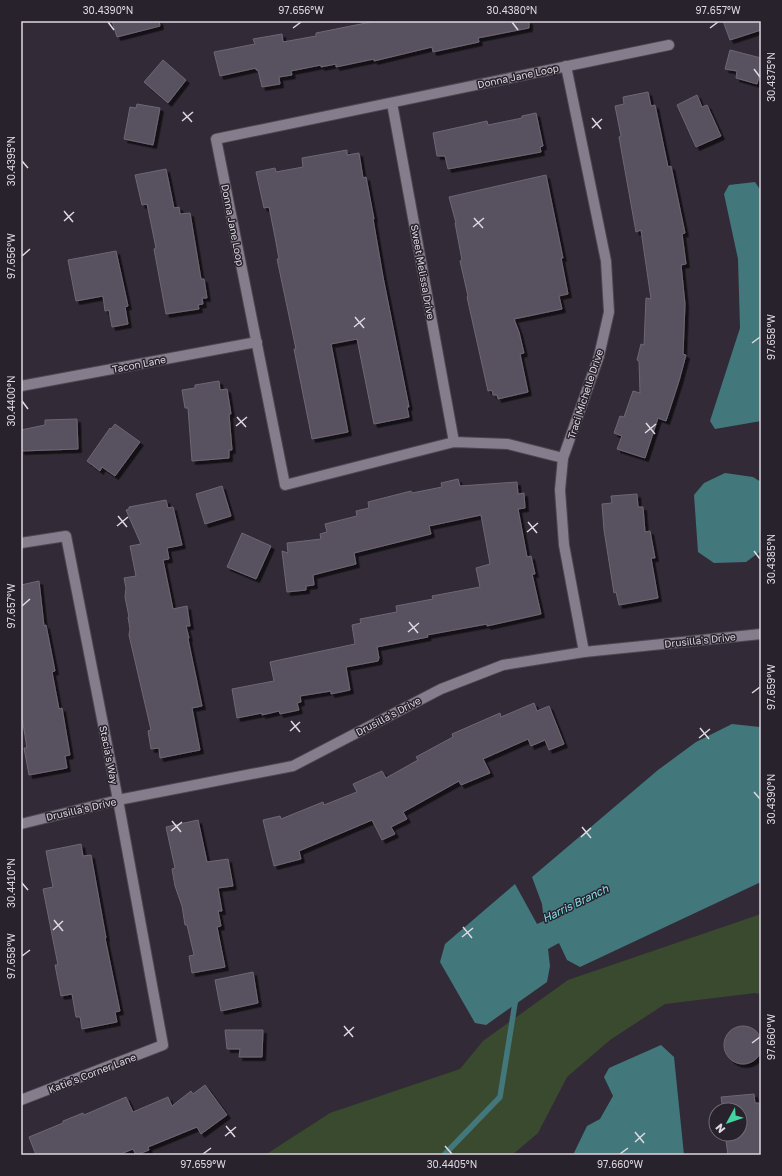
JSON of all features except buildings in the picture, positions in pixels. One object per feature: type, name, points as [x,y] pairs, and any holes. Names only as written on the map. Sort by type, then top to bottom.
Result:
[{"type":"street","name":"Donna Jane Loop","points":[[563,458],[508,444],[454,442],[285,485],[216,139],[669,45]]},
{"type":"street","name":"Traci Michelle Drive","points":[[566,66],[606,262],[608,312],[599,356],[563,458],[560,490],[564,545],[584,652]]},
{"type":"street","name":"Sweet Melissa Drive","points":[[392,103],[454,442]]},
{"type":"street","name":"Tacon Lane","points":[[21,386],[257,342]]},
{"type":"street","name":"Stacia's Way","points":[[21,543],[66,536],[118,800],[163,1045]]},
{"type":"street","name":"Drusilla's Drive","points":[[21,824],[118,800],[293,766],[441,689],[503,665],[584,652],[761,634]]},
{"type":"street","name":"Katie's Corner Lane","points":[[21,1100],[163,1045]]},
{"type":"shaded area","points":[[761,914],[761,994],[755,993],[665,1004],[610,1040],[567,1077],[538,1133],[512,1155],[265,1155],[330,1113],[460,1069],[483,1041],[568,980]]},
{"type":"water","points":[[755,182],[761,191],[761,421],[715,429],[710,421],[740,328],[738,259],[724,194],[729,185]]},
{"type":"water","points":[[725,473],[753,477],[761,482],[761,551],[746,562],[714,563],[698,552],[694,495],[704,483]]},
{"type":"water","points":[[732,724],[760,727],[761,730],[761,882],[580,967],[567,960],[559,943],[548,949],[550,966],[547,982],[486,1025],[475,1023],[440,962],[445,944],[515,884],[537,924],[544,921],[542,904],[532,877],[658,770],[696,742]]},
{"type":"water","points":[[661,1045],[674,1057],[684,1155],[573,1155],[587,1126],[600,1119],[613,1096],[604,1077],[609,1068]]},
{"type":"waterway","name":"Harris Branch","points":[[444,1155],[500,1097],[516,997]]}]
